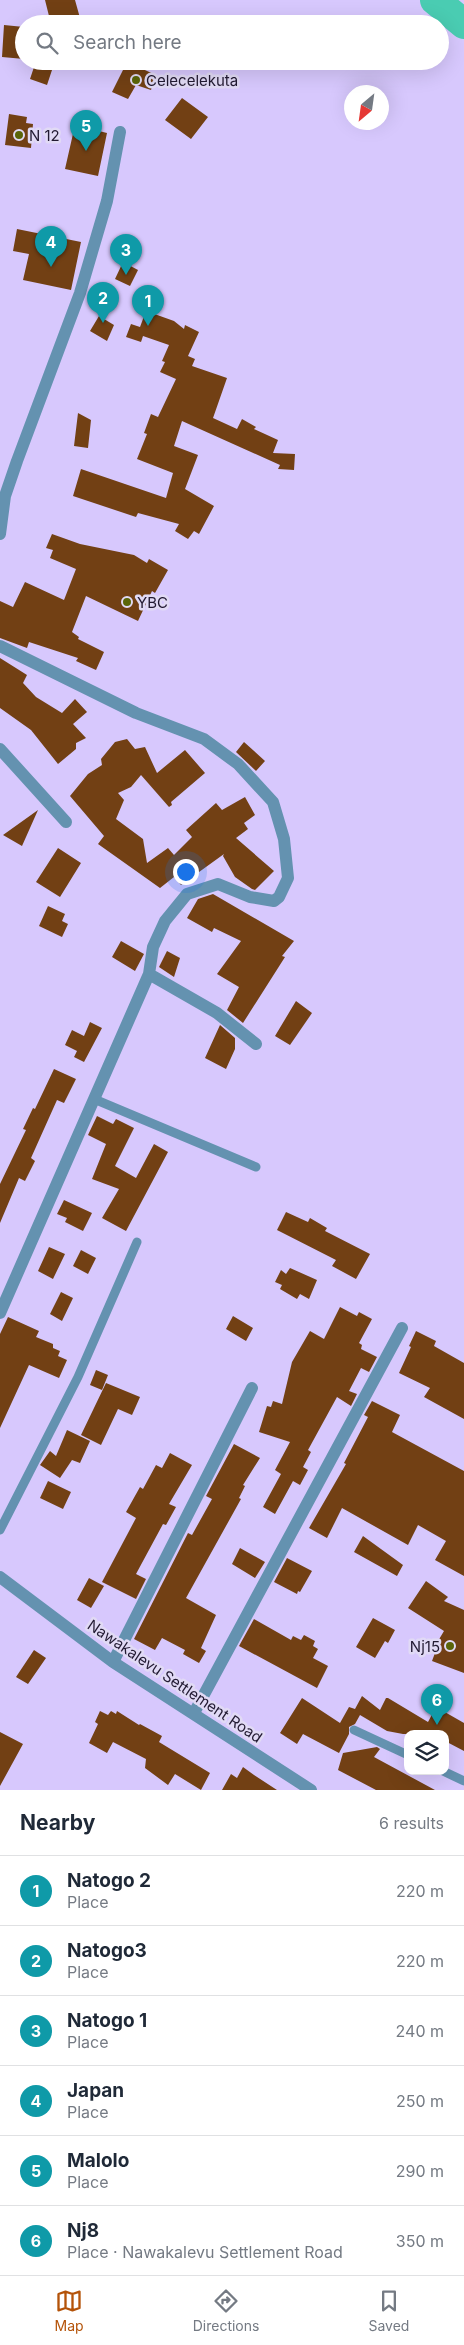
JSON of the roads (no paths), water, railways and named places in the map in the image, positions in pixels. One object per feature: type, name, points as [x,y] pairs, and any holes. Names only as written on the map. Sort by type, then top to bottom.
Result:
[{"type":"street","points":[[0,534],[6,496],[17,460],[80,293],[107,201],[120,132]]},
{"type":"street","points":[[0,646],[136,713],[204,739],[238,764],[273,802],[284,839],[288,878],[274,901],[250,897],[218,884],[188,894],[165,921],[153,947],[149,974],[0,1313]]},
{"type":"street","points":[[0,749],[66,822]]},
{"type":"street","points":[[149,974],[217,1013],[256,1044]]},
{"type":"street","points":[[194,1713],[402,1328]]},
{"type":"street","points":[[113,1662],[252,1388]]},
{"type":"street","name":"Nawakalevu Settlement Road","points":[[0,1577],[113,1662],[311,1790]]},
{"type":"lane","points":[[94,1099],[256,1167]]},
{"type":"lane","points":[[0,1530],[78,1377],[137,1242]]},
{"type":"lane","points":[[354,1730],[404,1753]]},
{"type":"lane","points":[[449,1774],[464,1781]]},
{"type":"waterway","points":[[435,0],[464,24]]},
{"type":"place","name":"Celecelekuta","points":[[136,80]]},
{"type":"place","name":"N 12","points":[[19,135]]},
{"type":"place","name":"Malolo","points":[[86,151]]},
{"type":"place","name":"Japan","points":[[51,267]]},
{"type":"place","name":"Natogo 1","points":[[126,275]]},
{"type":"place","name":"Natogo3","points":[[103,323]]},
{"type":"place","name":"Natogo 2","points":[[148,326]]},
{"type":"place","name":"YBC","points":[[127,602]]},
{"type":"place","name":"Nj15","points":[[450,1646]]},
{"type":"place","name":"Nj8","points":[[437,1725]]}]
